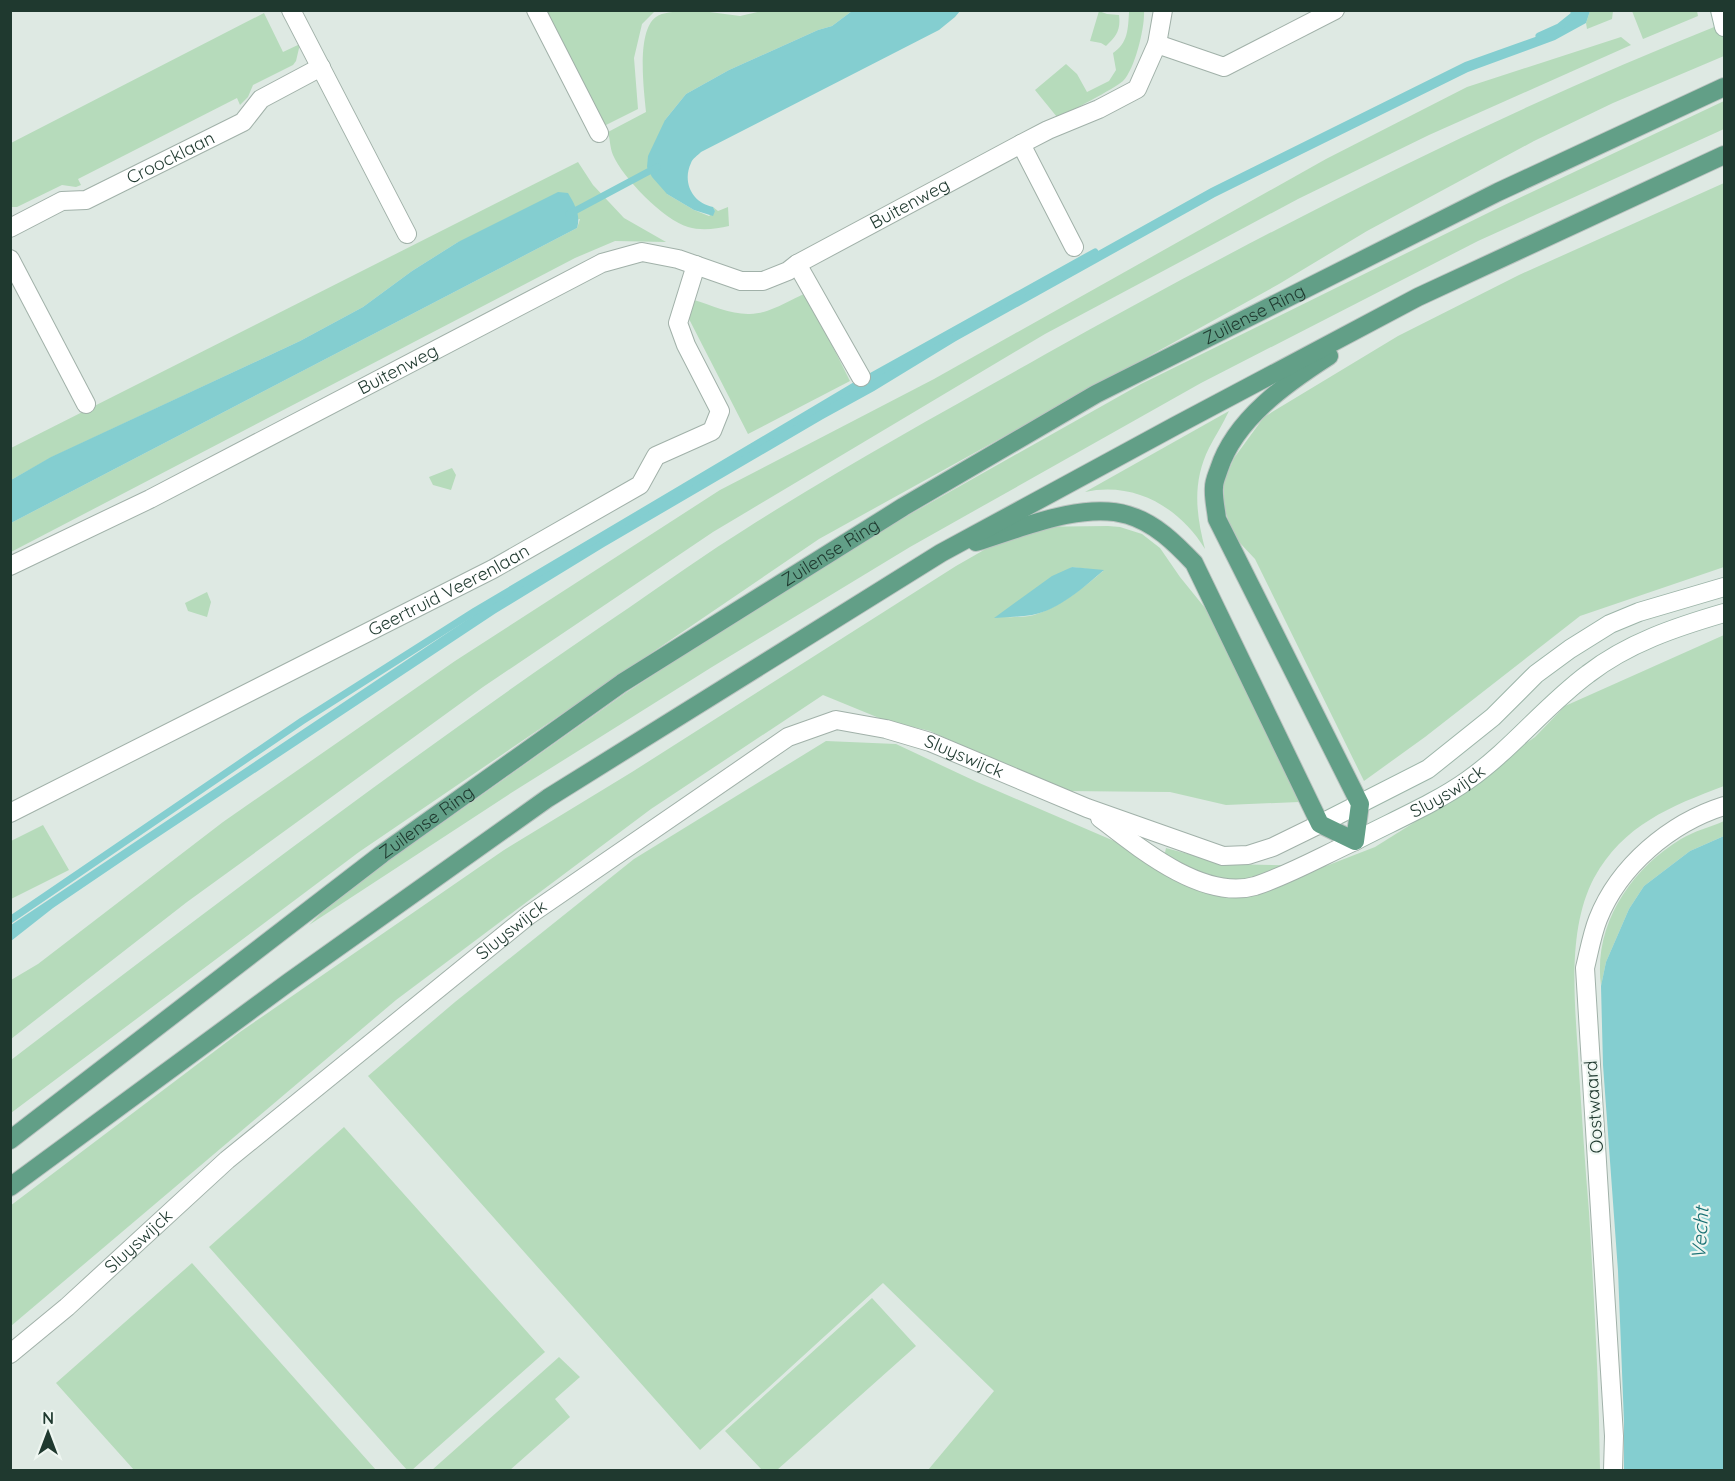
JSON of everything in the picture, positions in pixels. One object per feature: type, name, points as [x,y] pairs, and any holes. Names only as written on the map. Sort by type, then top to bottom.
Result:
[{"type":"main road","name":"Zuilense Ring","points":[[10,1140],[382,854],[621,683],[903,507],[1096,394],[1498,192],[1725,87]]},
{"type":"main road","points":[[10,1187],[308,968],[548,798],[940,553],[1418,297],[1725,155]]},
{"type":"main road","points":[[940,553],[1069,515],[1101,511],[1127,515],[1150,525],[1175,544],[1194,563],[1320,824],[1355,841],[1360,804],[1217,519],[1214,486],[1232,441],[1250,417],[1309,369],[1418,297]]},
{"type":"street","points":[[291,10],[407,234]]},
{"type":"street","points":[[536,10],[599,133]]},
{"type":"street","name":"Buitenweg","points":[[10,566],[150,499],[602,263],[642,252],[678,259],[741,281],[763,281],[788,271],[797,264],[1021,144],[1137,90],[1157,44],[1163,10]]},
{"type":"street","points":[[1157,44],[1224,67],[1335,10]]},
{"type":"street","points":[[1720,10],[1725,27]]},
{"type":"street","name":"Croocklaan","points":[[10,228],[62,201],[86,200],[243,122],[261,99],[321,68]]},
{"type":"street","points":[[1021,144],[1074,247]]},
{"type":"street","points":[[10,259],[87,404]]},
{"type":"street","points":[[797,264],[861,377]]},
{"type":"street","name":"Geertruid Veerenlaan","points":[[10,813],[493,569],[640,485],[656,456],[712,431],[720,411],[686,345],[678,323],[696,265]]},
{"type":"street","name":"Sluyswijck","points":[[10,1354],[67,1307],[227,1160],[529,915],[788,737],[836,720],[886,729],[930,742],[1087,808],[1223,856],[1248,855],[1273,847],[1428,769],[1493,717],[1536,674],[1610,624],[1639,612],[1725,587]]},
{"type":"street","name":"Sluyswijck","points":[[1087,808],[1133,843],[1193,880],[1222,888],[1252,887],[1286,874],[1355,841],[1467,781],[1508,747],[1586,675],[1624,650],[1662,633],[1725,613]]},
{"type":"street","name":"Oostwaard","points":[[1613,1470],[1614,1436],[1585,968],[1598,919],[1619,880],[1655,842],[1709,811],[1725,806]]},
{"type":"green space","points":[[576,10],[655,11],[642,24],[634,58],[638,109],[604,126],[546,11],[572,12]]},
{"type":"green space","points":[[683,11],[740,16],[762,11],[852,11],[832,26],[818,30],[729,70],[686,94],[665,120],[667,194],[709,216],[715,211],[713,207],[718,211],[728,207],[729,226],[719,228],[688,227],[678,223],[656,207],[625,175],[612,152],[608,132],[646,112],[643,62],[646,35],[650,24],[659,15]]},
{"type":"green space","points":[[1099,11],[1119,15],[1117,33],[1106,46],[1090,41]]},
{"type":"green space","points":[[1131,11],[1144,11],[1144,18],[1138,48],[1123,81],[1057,117],[1035,90],[1066,64],[1077,74],[1087,92],[1109,81],[1116,70],[1113,53],[1122,45]]},
{"type":"green space","points":[[1590,11],[1613,11],[1612,19],[1587,29],[1586,23]]},
{"type":"green space","points":[[1632,11],[1697,11],[1698,16],[1643,39]]},
{"type":"green space","points":[[264,13],[283,52],[300,44],[293,65],[253,85],[248,97],[240,105],[237,98],[78,179],[81,185],[76,187],[62,185],[17,207],[11,207],[11,143]]},
{"type":"green space","points":[[1724,23],[1724,56],[1613,103],[1534,141],[1367,231],[1279,284],[819,539],[359,852],[11,1113],[11,1060],[240,886],[472,716],[732,537],[932,418],[1127,309],[1294,220],[1464,136]]},
{"type":"green space","points":[[1621,37],[1631,45],[1429,135],[1298,199],[1045,334],[713,532],[483,687],[187,902],[11,1039],[11,980],[38,964],[223,822],[455,661],[720,490],[934,379],[1326,159],[1467,87]]},
{"type":"green space","points":[[1724,101],[1724,129],[1478,241],[1201,383],[910,547],[511,793],[309,925],[322,912],[390,860],[627,692],[836,556],[1141,384],[1496,209]]},
{"type":"green space","points":[[578,162],[593,185],[624,218],[666,242],[615,241],[575,258],[11,552],[11,523],[577,228],[580,219],[458,242],[412,271],[363,307],[300,341],[52,457],[11,480],[11,448]]},
{"type":"green space","points":[[1724,183],[1724,567],[1580,616],[1425,737],[1364,781],[1255,559],[1239,542],[1229,522],[1224,508],[1224,482],[1234,458],[1264,417],[1398,336],[1519,275]]},
{"type":"green space","points":[[806,293],[850,381],[748,434],[689,319],[694,300],[734,313],[755,314],[770,310]]},
{"type":"green space","points":[[1229,411],[1209,448],[1200,473],[1197,498],[1199,523],[1205,549],[1183,521],[1154,501],[1121,490],[1085,492]]},
{"type":"green space","points":[[452,468],[456,475],[451,490],[433,485],[429,477]]},
{"type":"green space","points":[[1024,527],[1120,527],[1142,534],[1160,548],[1218,624],[1299,802],[1226,805],[1170,792],[1063,791],[930,731],[884,720],[823,695],[651,809],[396,1000],[11,1326],[10,1206],[240,1032],[504,850],[632,772],[956,566]],"holes":[[[1072,567],[1103,571],[1071,596],[1044,612],[1025,617],[996,617]]]},
{"type":"green space","points":[[207,592],[211,602],[207,617],[188,611],[185,603]]},
{"type":"green space","points":[[1724,635],[1724,786],[1667,810],[1634,831],[1619,844],[1594,878],[1579,923],[1574,973],[1589,1212],[1600,1470],[928,1470],[994,1391],[883,1283],[700,1450],[368,1076],[455,1002],[634,859],[826,741],[896,744],[977,782],[1163,862],[1166,848],[1225,864],[1326,866],[1375,847],[1423,817],[1535,737],[1565,706]]},
{"type":"green space","points":[[1724,821],[1724,836],[1690,851],[1644,886],[1629,909],[1606,962],[1601,986],[1600,963],[1609,921],[1631,883],[1646,866],[1681,839]]},
{"type":"green space","points":[[43,825],[69,870],[11,899],[11,841]]},
{"type":"green space","points":[[344,1127],[545,1352],[412,1470],[407,1470],[209,1247]]},
{"type":"green space","points":[[192,1263],[376,1470],[134,1470],[56,1383]]},
{"type":"green space","points":[[872,1298],[916,1346],[777,1470],[762,1470],[725,1431]]},
{"type":"green space","points":[[559,1357],[580,1377],[555,1399],[570,1417],[510,1470],[432,1470]]},
{"type":"water","points":[[852,11],[960,11],[939,30],[701,152],[691,163],[688,184],[699,201],[713,207],[715,211],[713,216],[694,210],[667,194],[652,177],[647,167],[648,156],[665,120],[686,94],[729,70],[818,30],[832,26]]},
{"type":"water","points":[[1578,11],[1590,11],[1586,23],[1555,40],[1468,72],[1215,197],[956,341],[604,547],[496,613],[140,849],[53,908],[11,941],[11,925],[489,605],[599,538],[951,333],[1211,188],[1465,62],[1552,31],[1572,18]]},
{"type":"water","points":[[558,192],[568,193],[573,202],[578,214],[577,228],[11,523],[11,480],[51,457],[300,341],[363,307],[412,271],[458,242]]},
{"type":"water","points":[[1072,567],[1104,570],[1071,597],[1052,608],[1032,615],[994,618],[1052,576]]},
{"type":"water","name":"Vecht","points":[[1724,836],[1724,1470],[1624,1470],[1618,1271],[1603,1065],[1601,986],[1606,962],[1629,909],[1644,886],[1690,851]]},
{"type":"waterway","points":[[1539,36],[1559,27],[1574,15],[1574,10]]},
{"type":"waterway","points":[[569,214],[657,167]]},
{"type":"waterway","points":[[10,920],[302,721],[475,611],[861,382],[1095,252]]}]
